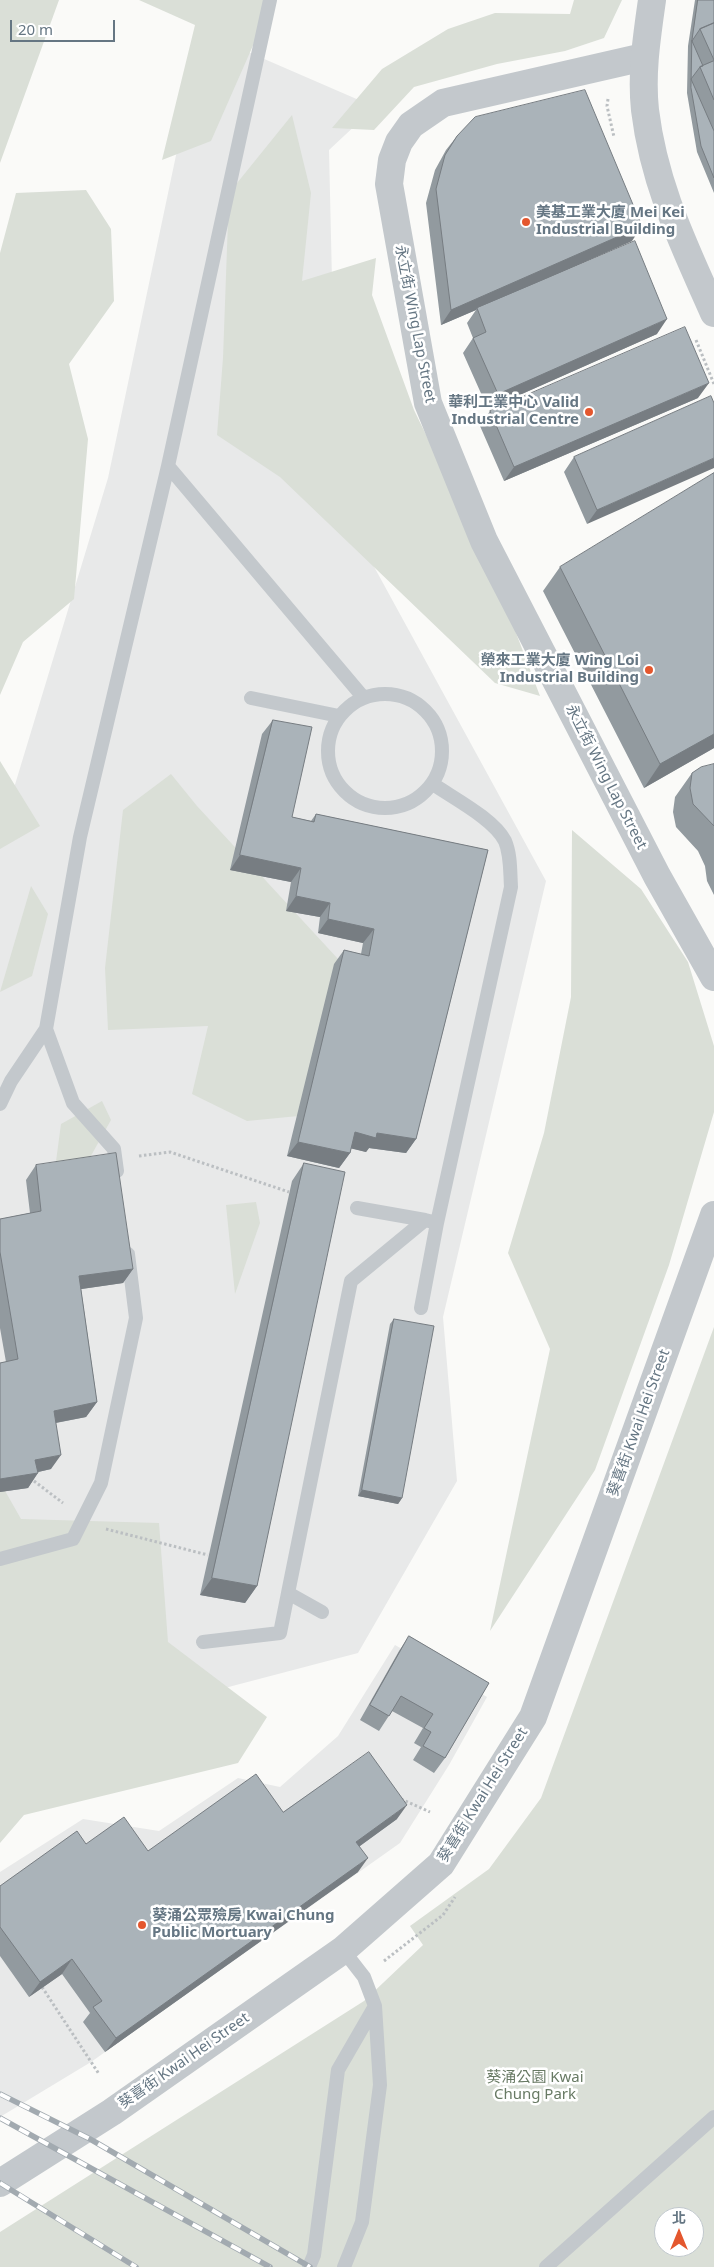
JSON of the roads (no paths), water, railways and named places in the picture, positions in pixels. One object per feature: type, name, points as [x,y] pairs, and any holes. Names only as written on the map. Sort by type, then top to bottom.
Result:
[{"type":"street","points":[[652,0],[644,57],[645,108],[654,166],[668,209],[714,313]]},
{"type":"street","name":"永立街 Wing Lap Street","points":[[644,57],[443,103],[411,125],[399,142],[392,160],[389,184],[428,403],[484,541],[652,867],[714,977]]},
{"type":"street","name":"葵喜街 Kwai Hei Street","points":[[0,2183],[112,2112],[343,1950],[441,1864],[533,1717],[714,1215]]},
{"type":"lane","points":[[0,1104],[12,1081],[46,1030],[80,837],[168,466],[256,55],[270,0]]},
{"type":"lane","points":[[168,466],[363,697]]},
{"type":"lane","points":[[381,693],[400,695],[417,702],[430,715],[439,731],[443,749],[441,767],[433,784],[419,798],[401,806],[382,808],[363,804],[346,794],[334,778],[328,760],[328,740],[335,722],[340,716],[348,707],[363,697],[381,693]]},
{"type":"lane","points":[[252,698],[340,716]]},
{"type":"lane","points":[[421,1308],[431,1222],[510,887],[509,860],[504,841],[491,824],[433,784]]},
{"type":"lane","points":[[46,1030],[73,1103],[114,1149],[119,1187]]},
{"type":"lane","points":[[357,1208],[431,1222]]},
{"type":"lane","points":[[203,1642],[280,1632],[351,1281],[431,1222]]},
{"type":"lane","points":[[0,1560],[73,1539],[101,1483],[136,1318],[126,1243]]},
{"type":"lane","points":[[288,1593],[322,1612]]},
{"type":"lane","points":[[343,1950],[364,1977],[375,2006],[379,2095],[362,2222],[344,2267]]},
{"type":"lane","points":[[308,2267],[314,2255],[338,2070],[375,2006]]},
{"type":"lane","points":[[546,2267],[714,2117]]},
{"type":"railway","points":[[0,2094],[90,2139],[310,2267]]},
{"type":"railway","points":[[0,2118],[270,2267]]},
{"type":"railway","points":[[0,2183],[136,2267]]},
{"type":"place","name":"美基工業大廈 Mei Kei Industrial Building","points":[[526,222]]},
{"type":"place","name":"華利工業中心 Valid Industrial Centre","points":[[589,412]]},
{"type":"place","name":"榮來工業大廈 Wing Loi Industrial Building","points":[[649,670]]},
{"type":"place","name":"葵涌公眾殮房 Kwai Chung Public Mortuary","points":[[142,1925]]},
{"type":"park label","name":"葵涌公園 Kwai Chung Park","points":[[535,2086]]}]
